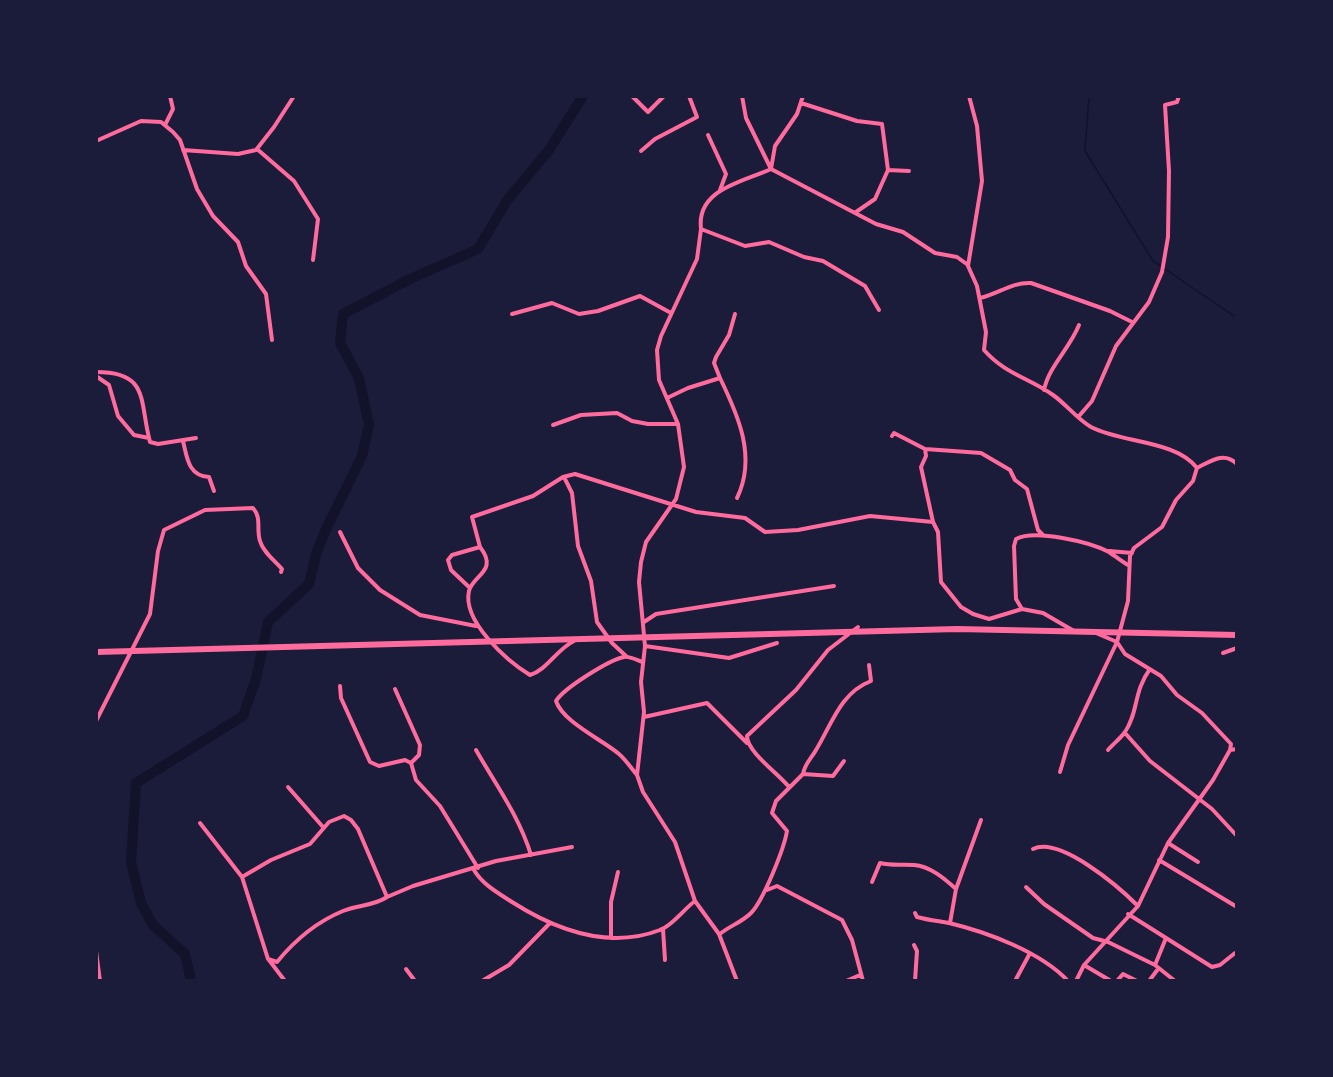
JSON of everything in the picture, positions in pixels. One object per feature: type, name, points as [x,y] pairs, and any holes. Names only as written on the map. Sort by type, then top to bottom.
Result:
[{"type":"highway","points":[[96,652],[957,629],[1237,635]]},
{"type":"street","points":[[165,125],[173,109],[170,96]]},
{"type":"street","points":[[183,150],[238,154],[257,149],[294,96]]},
{"type":"street","points":[[632,96],[648,112],[664,96]]},
{"type":"street","points":[[641,151],[655,139],[697,117],[689,96]]},
{"type":"street","points":[[742,96],[746,118],[771,170],[876,224],[903,232],[934,253],[957,257],[968,266]]},
{"type":"street","points":[[771,170],[775,146],[797,114],[803,96]]},
{"type":"street","points":[[969,96],[977,126],[982,181],[968,266],[980,298],[986,332],[984,350],[1010,373],[1044,390],[1091,427],[1175,452],[1191,460],[1197,468]]},
{"type":"street","points":[[1079,417],[1092,401],[1116,346],[1149,302],[1162,272],[1166,254],[1170,171],[1168,131],[1163,114],[1165,105],[1177,102],[1179,96]]},
{"type":"street","points":[[801,103],[857,122],[882,124],[888,170],[875,199],[855,213]]},
{"type":"street","points":[[96,141],[141,122],[150,121],[165,125],[180,140],[197,189],[213,216],[238,242],[246,266],[266,294],[272,340]]},
{"type":"street","points":[[637,775],[644,717],[642,662],[645,646],[639,582],[641,562],[646,542],[673,504],[680,488],[684,467],[678,424],[659,380],[657,350],[671,313],[697,260],[702,211],[720,191],[726,174],[708,135]]},
{"type":"street","points":[[257,149],[294,181],[318,219],[313,260]]},
{"type":"street","points":[[720,191],[771,170]]},
{"type":"street","points":[[888,170],[909,171]]},
{"type":"street","points":[[701,229],[746,246],[769,242],[804,257],[823,261],[865,286],[879,310]]},
{"type":"street","points":[[980,298],[998,294],[1018,282],[1031,283],[1110,311],[1133,323]]},
{"type":"street","points":[[512,314],[552,303],[579,314],[598,311],[640,296],[671,313]]},
{"type":"street","points":[[735,314],[729,334],[714,363],[740,420],[744,440],[743,487],[737,498]]},
{"type":"street","points":[[1044,390],[1047,378],[1073,341],[1079,326]]},
{"type":"street","points":[[96,374],[125,375],[137,384],[150,442],[158,444],[196,438]]},
{"type":"street","points":[[96,374],[109,385],[117,416],[134,435],[149,438]]},
{"type":"street","points":[[667,398],[688,388],[720,378]]},
{"type":"street","points":[[553,425],[581,414],[617,413],[632,421],[648,424],[678,424]]},
{"type":"street","points":[[892,436],[894,433],[925,449],[981,453],[1010,470],[1015,480],[1027,489],[1038,530],[1044,535]]},
{"type":"street","points":[[183,441],[188,466],[198,475],[208,477],[214,491]]},
{"type":"street","points":[[925,449],[926,456],[921,467],[933,522],[938,532],[941,582],[961,607],[989,619],[1022,609],[1053,616],[1072,631],[1094,632],[1117,642],[1125,654],[1150,669],[1202,713],[1237,749]]},
{"type":"street","points":[[1060,772],[1068,745],[1117,642],[1128,601],[1128,565],[1132,553],[1162,527],[1176,500],[1193,481],[1197,468],[1218,457],[1226,457],[1236,462]]},
{"type":"street","points":[[476,626],[469,601],[470,588],[485,569],[487,561],[471,518],[533,496],[564,477],[574,474],[593,478],[696,512],[745,518],[765,532],[798,530],[870,516],[933,522]]},
{"type":"street","points":[[564,477],[572,493],[578,546],[591,581],[597,622],[612,643],[627,657],[642,662]]},
{"type":"street","points":[[96,721],[150,614],[158,551],[164,530],[205,510],[253,508],[259,519],[259,540],[282,569],[281,572]]},
{"type":"street","points":[[340,532],[358,568],[380,590],[420,615],[476,626],[530,675],[539,671],[562,647],[573,642],[594,637],[612,643]]},
{"type":"street","points":[[1022,609],[1016,599],[1016,538],[1044,535],[1108,551],[1132,553]]},
{"type":"street","points":[[470,588],[452,570],[448,560],[452,555],[480,547]]},
{"type":"street","points":[[1108,551],[1128,565]]},
{"type":"street","points":[[644,622],[656,614],[834,586]]},
{"type":"street","points":[[747,743],[747,736],[796,690],[828,650],[858,627]]},
{"type":"street","points":[[645,646],[729,658],[777,643]]},
{"type":"street","points":[[1223,653],[1237,648]]},
{"type":"street","points":[[627,657],[585,678],[557,697],[556,703],[564,714],[582,726],[594,739],[620,755],[637,775],[643,792],[675,842],[694,901],[719,934],[737,981]]},
{"type":"street","points":[[719,934],[736,926],[752,913],[766,890],[787,831],[772,813],[772,809],[789,787],[803,774],[804,764],[816,751],[842,703],[862,684],[871,681],[869,665]]},
{"type":"street","points":[[1107,750],[1125,733],[1133,715],[1140,683],[1150,669]]},
{"type":"street","points":[[340,686],[341,698],[369,762],[379,766],[405,760],[411,763],[416,780],[440,806],[479,878],[501,895],[549,924],[580,935],[611,938],[641,936],[663,929],[694,901]]},
{"type":"street","points":[[395,689],[420,745],[418,755],[411,763]]},
{"type":"street","points":[[644,717],[707,703],[789,787]]},
{"type":"street","points":[[1125,733],[1150,761],[1185,787],[1193,796],[1199,798],[1237,836]]},
{"type":"street","points":[[1076,981],[1084,965],[1108,942],[1128,914],[1138,906],[1168,843],[1230,750],[1231,744]]},
{"type":"street","points":[[1230,750],[1237,749]]},
{"type":"street","points":[[476,750],[515,814],[531,855]]},
{"type":"street","points":[[803,774],[833,776],[844,761]]},
{"type":"street","points":[[288,788],[323,827]]},
{"type":"street","points":[[243,877],[271,860],[315,840],[323,827],[336,818],[344,816],[351,820],[367,846],[387,897]]},
{"type":"street","points":[[950,923],[956,889],[981,820]]},
{"type":"street","points":[[200,823],[243,877],[268,959],[285,981]]},
{"type":"street","points":[[1168,843],[1198,862]]},
{"type":"street","points":[[1033,849],[1040,846],[1065,852],[1102,876],[1138,906]]},
{"type":"street","points":[[268,959],[277,962],[306,931],[341,911],[378,903],[413,886],[531,855],[572,847]]},
{"type":"street","points":[[1159,860],[1237,907]]},
{"type":"street","points":[[872,882],[880,863],[892,866],[917,865],[934,872],[956,889]]},
{"type":"street","points":[[611,938],[611,902],[618,872]]},
{"type":"street","points":[[766,890],[777,886],[842,920],[852,940],[863,981]]},
{"type":"street","points":[[1026,887],[1044,904],[1093,938],[1108,942],[1156,967],[1175,981]]},
{"type":"street","points":[[915,913],[917,917],[950,923],[999,939],[1047,963],[1068,981]]},
{"type":"street","points":[[1128,914],[1212,967],[1220,965],[1235,953]]},
{"type":"street","points":[[482,981],[510,965],[549,924]]},
{"type":"street","points":[[663,929],[665,960]]},
{"type":"street","points":[[1149,981],[1166,938]]},
{"type":"street","points":[[914,945],[917,951],[915,981]]},
{"type":"street","points":[[96,951],[100,981]]},
{"type":"street","points":[[1014,981],[1029,954]]},
{"type":"street","points":[[1084,965],[1111,981]]},
{"type":"street","points":[[406,969],[415,981]]},
{"type":"street","points":[[1117,981],[1123,974],[1137,981]]},
{"type":"street","points":[[846,981],[860,975]]},
{"type":"waterway","points":[[191,981],[185,954],[153,925],[141,903],[131,862],[136,783],[243,716],[256,679],[268,622],[309,584],[317,551],[362,456],[369,425],[359,378],[340,343],[343,314],[410,279],[478,249],[508,199],[549,150],[583,96]]},
{"type":"waterway","points":[[1089,96],[1085,151],[1153,261],[1161,266]]},
{"type":"waterway","points":[[1165,269],[1237,318]]}]
